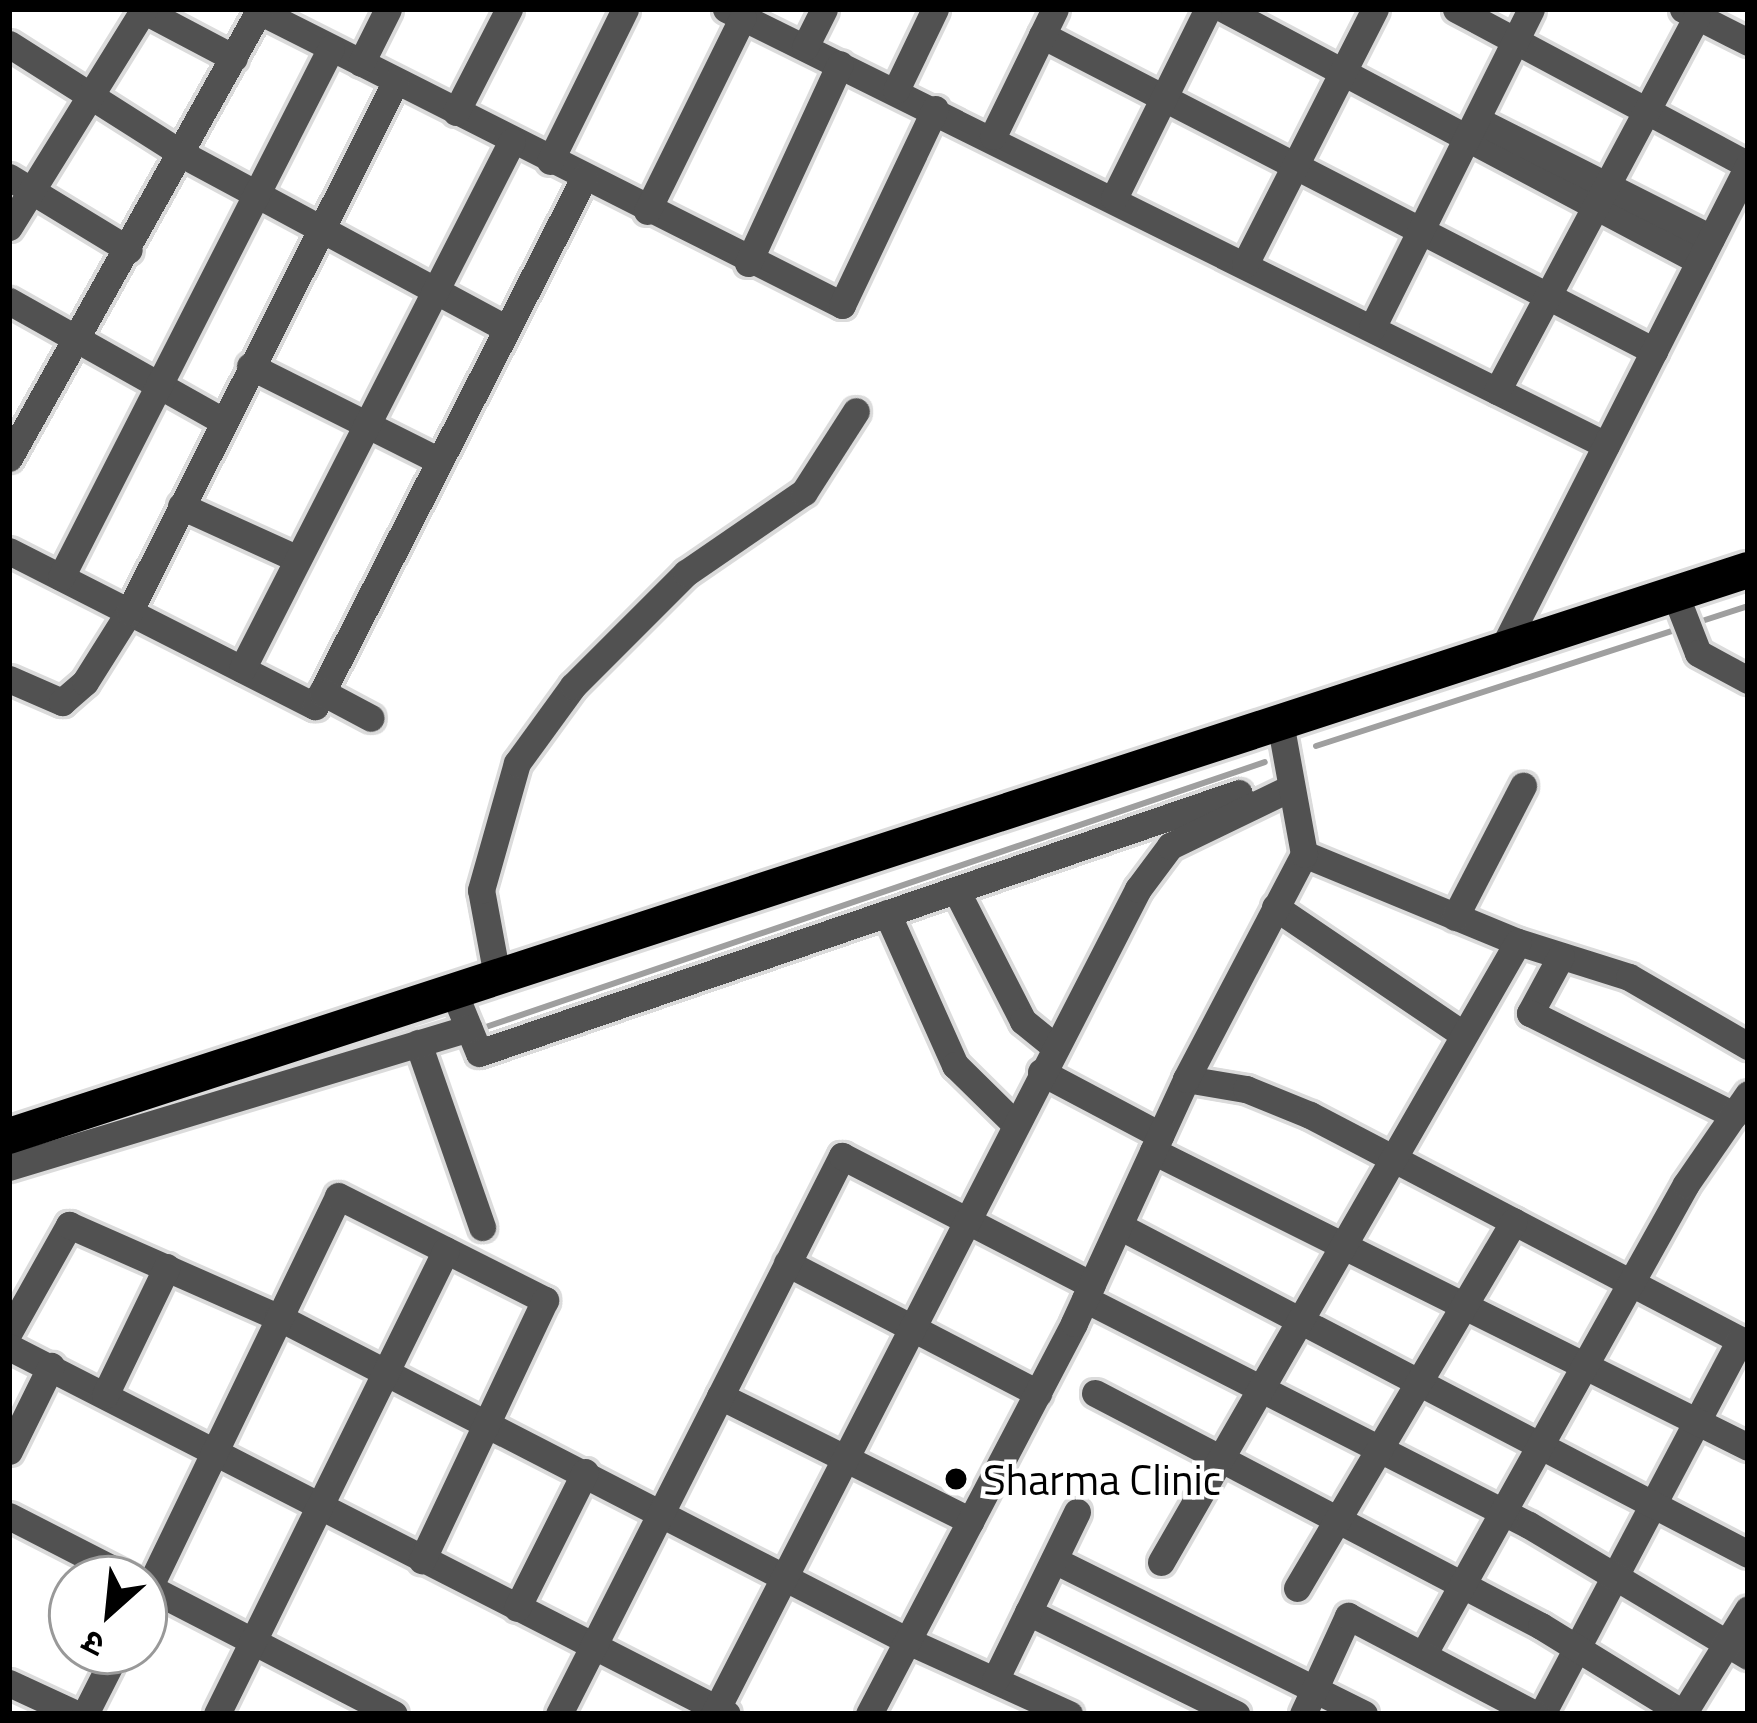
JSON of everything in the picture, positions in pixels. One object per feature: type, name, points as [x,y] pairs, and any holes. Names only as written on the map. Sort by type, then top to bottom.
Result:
[{"type":"highway","points":[[9,1136],[1748,570]]},
{"type":"street","points":[[9,227],[20,184],[93,98],[142,9],[234,58]]},
{"type":"street","points":[[361,63],[388,9]]},
{"type":"street","points":[[456,112],[509,9]]},
{"type":"street","points":[[550,161],[626,9]]},
{"type":"street","points":[[806,47],[824,9]]},
{"type":"street","points":[[896,90],[935,9]]},
{"type":"street","points":[[993,136],[1055,9]]},
{"type":"street","points":[[1114,198],[1208,9]]},
{"type":"street","points":[[1224,9],[1348,62]]},
{"type":"street","points":[[1258,9],[1348,62],[1705,250]]},
{"type":"street","points":[[1245,264],[1376,9]]},
{"type":"street","points":[[1456,9],[1748,165],[1502,650]]},
{"type":"street","points":[[1372,328],[1531,9]]},
{"type":"street","points":[[13,443],[78,341],[259,10],[748,263],[842,305],[935,109]]},
{"type":"street","points":[[1497,391],[1645,108],[1689,11],[1748,42]]},
{"type":"street","points":[[647,211],[735,13],[993,136],[1606,445]]},
{"type":"street","points":[[1042,35],[1654,351]]},
{"type":"street","points":[[9,44],[182,154],[507,329]]},
{"type":"street","points":[[61,577],[331,48]]},
{"type":"street","points":[[748,263],[840,64]]},
{"type":"street","points":[[9,679],[62,702],[85,682],[129,612],[396,81]]},
{"type":"street","points":[[242,669],[512,141]]},
{"type":"street","points":[[9,551],[315,706],[584,178]]},
{"type":"street","points":[[20,184],[129,250]]},
{"type":"street","points":[[9,301],[223,421]]},
{"type":"street","points":[[250,366],[440,460]]},
{"type":"street","points":[[497,976],[481,890],[517,763],[573,686],[686,573],[803,493],[856,411]]},
{"type":"street","points":[[181,506],[298,559]]},
{"type":"street","points":[[1675,594],[1698,653],[1748,680]]},
{"type":"street","points":[[322,692],[371,718]]},
{"type":"street","points":[[869,1714],[1038,1393],[1186,1079],[1304,854],[1280,722]]},
{"type":"street","points":[[453,990],[479,1053],[1289,782]]},
{"type":"street","points":[[9,1347],[720,1712],[843,1454],[1138,889],[1170,846],[1289,782]]},
{"type":"street","points":[[1455,917],[1523,786]]},
{"type":"street","points":[[1304,854],[1518,942],[1629,977],[1748,1046]]},
{"type":"street","points":[[956,890],[1023,1021],[1048,1059],[1157,1143],[1347,1248],[1748,1447]]},
{"type":"street","points":[[1275,907],[1461,1034]]},
{"type":"street","points":[[887,914],[955,1065],[1015,1124]]},
{"type":"street","points":[[1161,1562],[1300,1319],[1347,1248],[1389,1157],[1518,942]]},
{"type":"street","points":[[1423,1655],[1631,1283],[1741,1104],[1530,1013],[1561,956]]},
{"type":"street","points":[[9,1167],[468,1028]]},
{"type":"street","points":[[418,1042],[482,1227]]},
{"type":"street","points":[[1186,1079],[1246,1089],[1389,1157],[1744,1340],[1539,1714],[1348,1616],[1303,1714]]},
{"type":"street","points":[[560,1714],[842,1156],[965,1220],[1260,1390],[1503,1512],[1738,1650]]},
{"type":"street","points":[[159,1555],[338,1196],[545,1300],[422,1560]]},
{"type":"street","points":[[1297,1588],[1514,1222]]},
{"type":"street","points":[[9,1332],[69,1226],[278,1317],[908,1641],[1069,1714]]},
{"type":"street","points":[[1119,1226],[1748,1554]]},
{"type":"street","points":[[217,1714],[314,1505],[446,1250]]},
{"type":"street","points":[[787,1264],[1038,1393]]},
{"type":"street","points":[[105,1395],[167,1267]]},
{"type":"street","points":[[9,1451],[51,1366]]},
{"type":"street","points":[[1095,1394],[1223,1454],[1579,1647],[1683,1714],[1738,1650],[1748,1609]]},
{"type":"street","points":[[720,1396],[971,1521]]},
{"type":"street","points":[[517,1608],[585,1472]]},
{"type":"street","points":[[994,1680],[1078,1512]]},
{"type":"street","points":[[9,1516],[81,1555]]},
{"type":"street","points":[[1054,1560],[1364,1714]]},
{"type":"street","points":[[168,1601],[394,1714]]},
{"type":"street","points":[[1028,1612],[1235,1714]]},
{"type":"street","points":[[85,1714],[105,1675]]},
{"type":"street","points":[[9,1683],[76,1714]]},
{"type":"waterway","points":[[1705,620],[1748,606]]},
{"type":"waterway","points":[[1316,746],[1678,629]]},
{"type":"waterway","points":[[477,1030],[1265,762]]},
{"type":"place","name":"Sharma Clinic","points":[[956,1479]]}]
